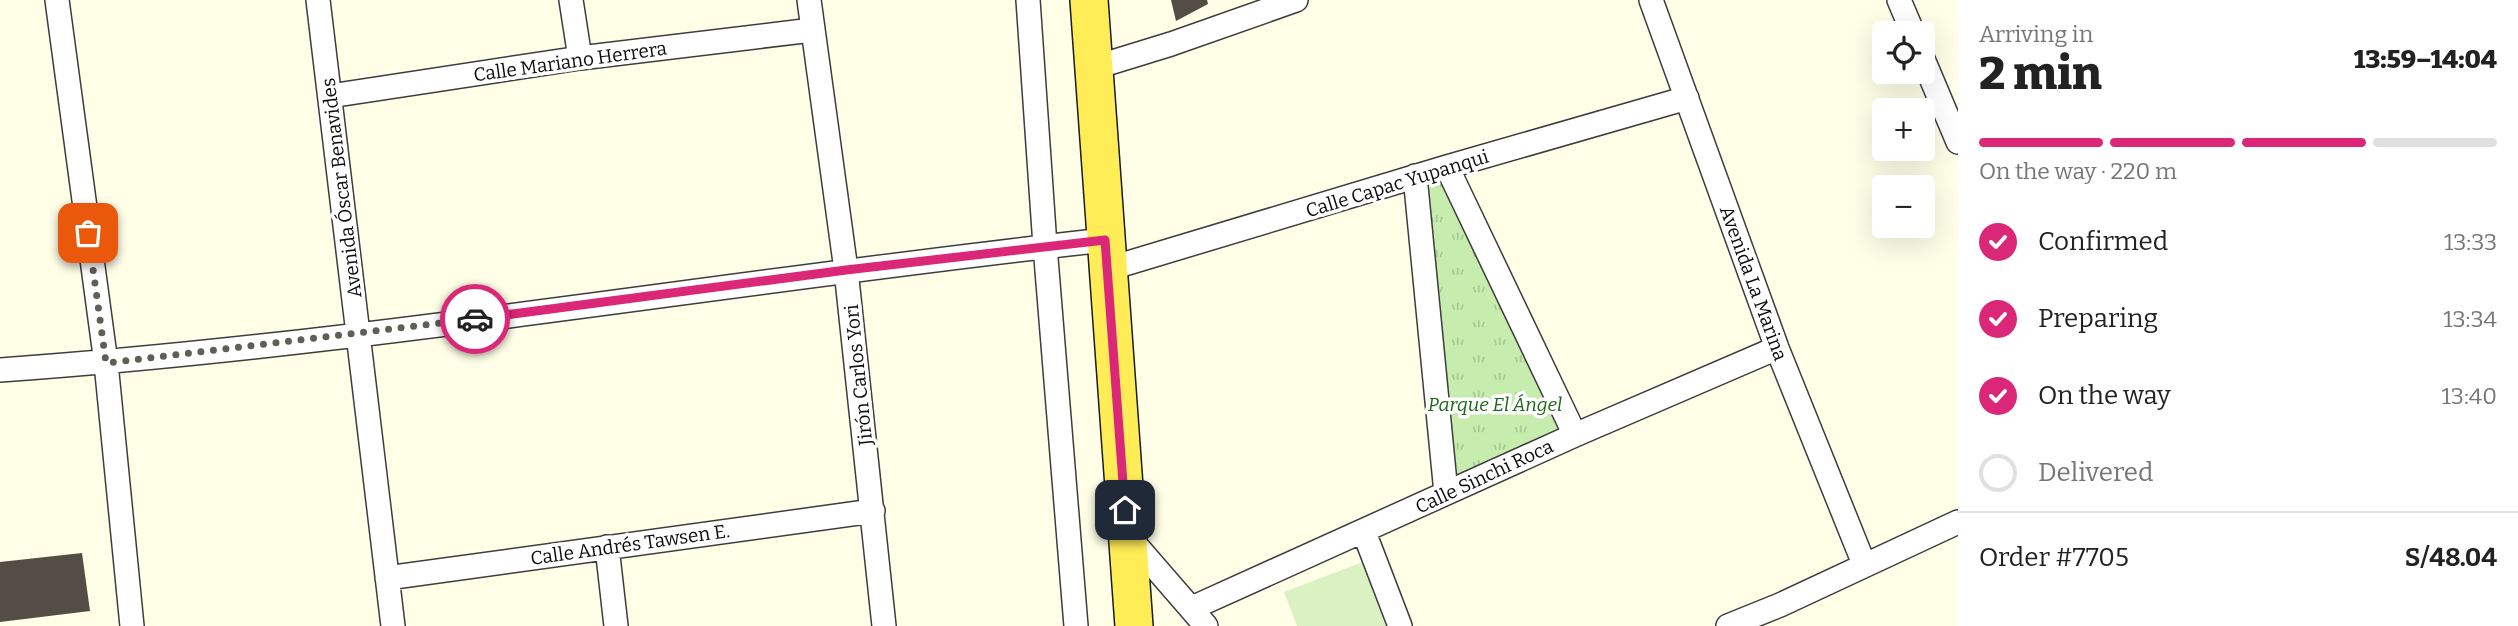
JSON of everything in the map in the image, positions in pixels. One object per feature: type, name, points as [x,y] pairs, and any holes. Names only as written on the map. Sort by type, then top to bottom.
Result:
[{"type":"main road","points":[[1089,0],[1134,626]]},
{"type":"street","points":[[57,0],[106,363],[132,626]]},
{"type":"street","name":"Avenida Óscar Benavides","points":[[318,0],[393,626]]},
{"type":"street","points":[[571,0],[580,58]]},
{"type":"street","name":"Jirón Carlos Yori","points":[[809,0],[846,270],[884,626]]},
{"type":"street","points":[[1028,0],[1076,626]]},
{"type":"street","points":[[1093,68],[1296,0]]},
{"type":"street","name":"Avenida La Marina","points":[[1651,0],[1777,348],[1864,565]]},
{"type":"street","points":[[1899,0],[1908,21]]},
{"type":"street","name":"Calle Mariano Herrera","points":[[330,96],[580,58],[812,30]]},
{"type":"street","points":[[1934,84],[1958,142]]},
{"type":"street","name":"Calle Capac Yupanqui","points":[[0,370],[106,363],[358,335],[1045,246],[1107,254],[1415,176],[1687,99]]},
{"type":"street","points":[[1447,167],[1575,435]]},
{"type":"street","points":[[1415,176],[1446,493]]},
{"type":"street","name":"Calle Sinchi Roca","points":[[1192,608],[1575,435],[1777,348]]},
{"type":"street","name":"Calle Andrés Tawsen E.","points":[[387,578],[873,511]]},
{"type":"street","points":[[1728,626],[1782,615],[1864,565],[1958,522]]},
{"type":"street","points":[[1364,531],[1400,626]]},
{"type":"street","points":[[1127,535],[1206,626]]},
{"type":"street","points":[[607,547],[616,626]]},
{"type":"green space","name":"Parque El Ángel","points":[[1447,181],[1562,432],[1452,480],[1425,189]]},
{"type":"green space","points":[[1363,562],[1386,626],[1297,626],[1284,592]]},
{"type":"building","points":[[1171,0],[1207,0],[1208,4],[1176,21]]},
{"type":"building","points":[[82,553],[90,611],[0,622],[0,562]]},
{"type":"way so far","points":[[88,233],[106,363],[475,319]]},
{"type":"route","points":[[475,319],[846,270],[1105,240],[1125,510]]}]
